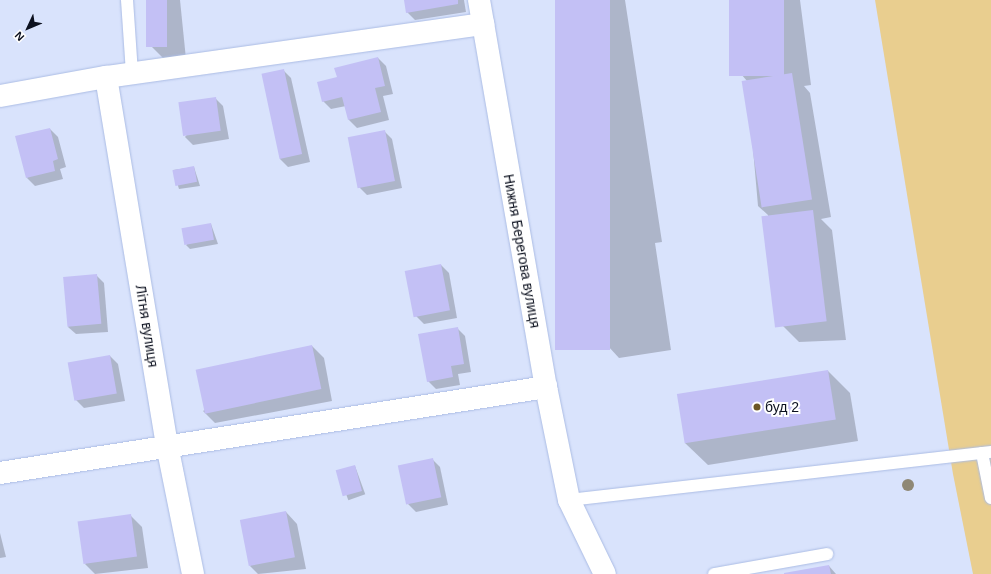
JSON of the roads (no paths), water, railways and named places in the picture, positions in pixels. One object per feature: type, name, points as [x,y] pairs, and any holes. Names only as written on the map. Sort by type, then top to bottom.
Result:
[{"type":"street","name":"Нижня Берегова вулиця","points":[[479,0],[546,387],[569,500],[606,574]]},
{"type":"street","points":[[0,96],[106,77],[483,24]]},
{"type":"street","name":"Літня вулиця","points":[[106,77],[167,445],[193,574]]},
{"type":"street","points":[[0,473],[167,445],[546,387]]},
{"type":"lane","points":[[126,0],[132,74]]},
{"type":"lane","points":[[569,500],[986,452],[991,498]]},
{"type":"lane","points":[[714,574],[827,554]]},
{"type":"place","name":"буд 2","points":[[757,407]]}]
